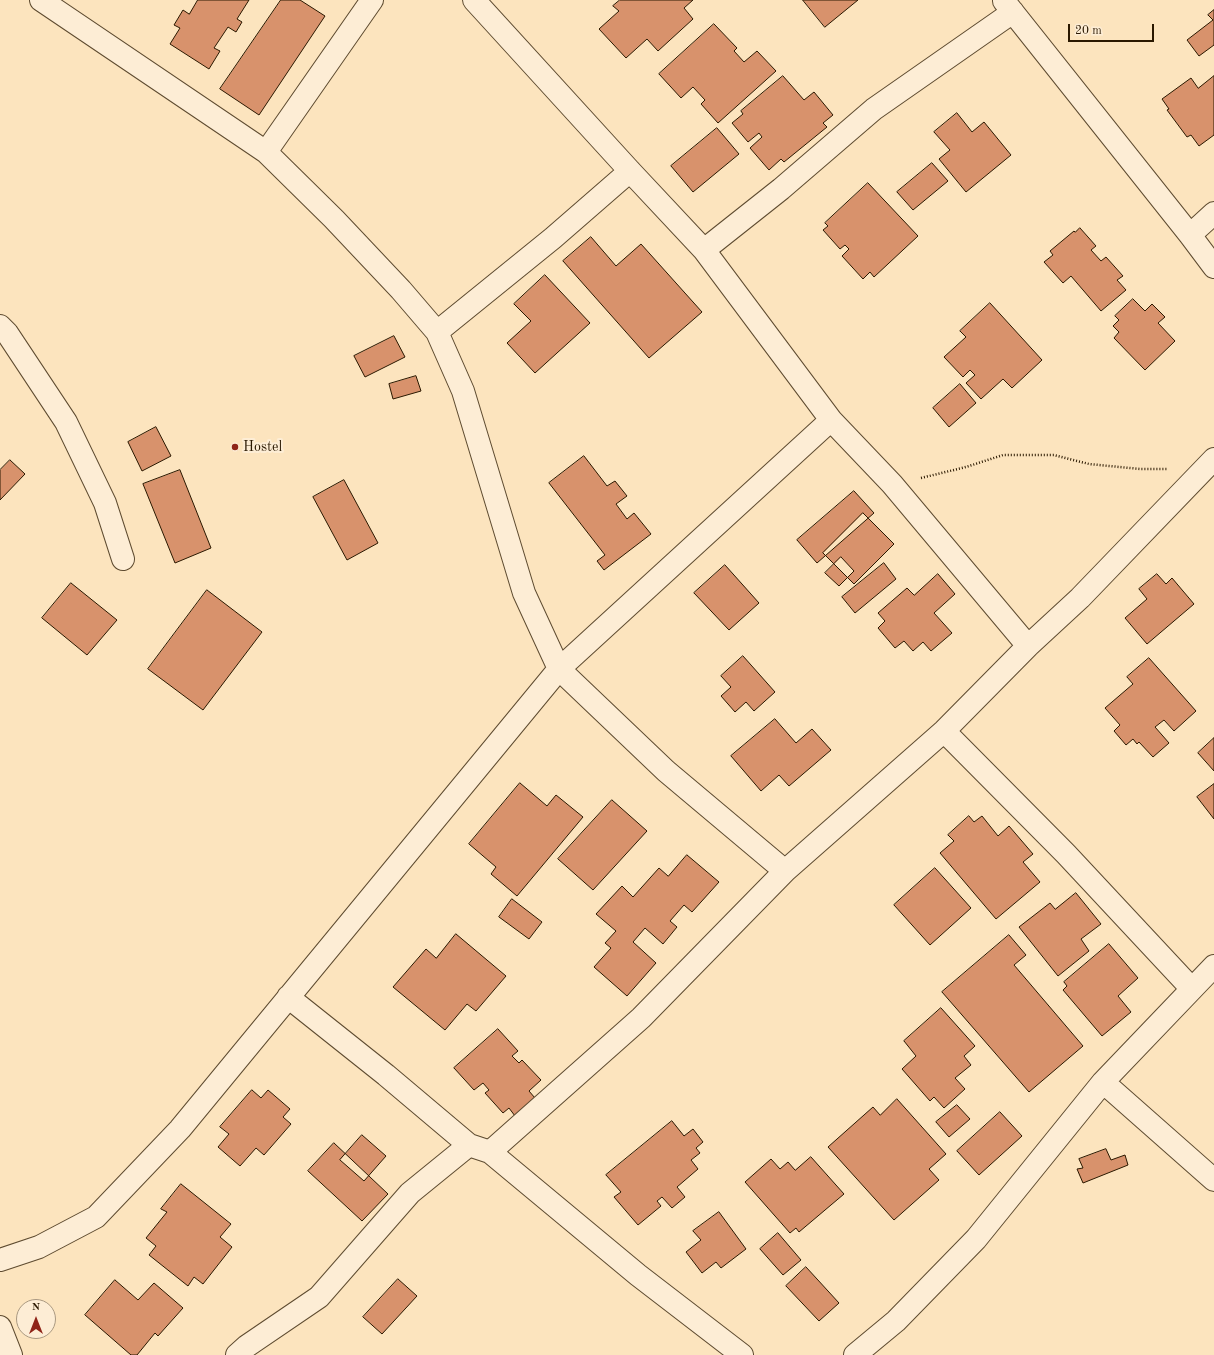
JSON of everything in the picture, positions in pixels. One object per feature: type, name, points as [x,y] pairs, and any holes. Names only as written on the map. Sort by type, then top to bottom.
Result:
[{"type":"street","points":[[41,0],[266,152],[334,219],[391,279],[437,332],[463,391],[524,593],[559,669],[666,771],[785,871]]},
{"type":"street","points":[[266,152],[372,0]]},
{"type":"street","points":[[474,0],[704,250],[831,420],[892,484],[1028,646]]},
{"type":"street","points":[[704,250],[781,189],[874,109],[1008,6],[1214,267]]},
{"type":"street","points":[[437,332],[536,252],[630,171]]},
{"type":"street","points":[[1190,235],[1214,213]]},
{"type":"street","points":[[0,326],[7,333],[66,422],[105,504],[123,559]]},
{"type":"street","points":[[0,1260],[39,1247],[96,1217],[180,1129],[559,669],[831,420]]},
{"type":"street","points":[[490,1152],[641,1018],[785,871],[944,731],[1028,646],[1080,598],[1209,464]]},
{"type":"street","points":[[944,731],[1066,854],[1192,989]]},
{"type":"street","points":[[855,1355],[896,1321],[976,1239],[1103,1082],[1214,966]]},
{"type":"street","points":[[288,998],[386,1075],[469,1145],[490,1152],[638,1275],[742,1355]]},
{"type":"street","points":[[1103,1082],[1214,1180]]},
{"type":"street","points":[[237,1355],[247,1346],[319,1297],[410,1193],[469,1145]]},
{"type":"street","points":[[0,1327],[11,1355]]},
{"type":"path","points":[[892,484],[966,467],[1003,455],[1054,455],[1089,464],[1140,469],[1209,464]]},
{"type":"building","points":[[198,0],[249,0],[237,19],[242,22],[236,32],[228,27],[214,48],[220,51],[209,69],[170,44],[180,28],[174,25],[183,10],[189,14]]},
{"type":"building","points":[[281,0],[300,0],[325,16],[259,115],[220,89]]},
{"type":"building","points":[[620,0],[693,0],[684,8],[693,19],[658,51],[647,39],[626,58],[599,29],[619,11],[613,6]]},
{"type":"building","points":[[803,0],[858,0],[825,27]]},
{"type":"building","points":[[1214,10],[1214,45],[1199,56],[1187,40],[1213,20],[1208,15]]},
{"type":"building","points":[[714,24],[737,48],[734,51],[744,62],[757,51],[776,71],[718,123],[701,104],[705,100],[693,87],[681,98],[659,74]]},
{"type":"building","points":[[783,76],[804,100],[814,92],[833,115],[823,123],[827,127],[784,162],[781,159],[769,170],[750,148],[762,137],[759,133],[748,142],[732,123],[743,114],[741,111]]},
{"type":"building","points":[[1214,76],[1214,135],[1199,146],[1191,135],[1187,137],[1167,110],[1169,109],[1162,99],[1191,78],[1198,88]]},
{"type":"building","points":[[957,113],[972,132],[984,122],[1011,155],[966,192],[939,159],[950,150],[934,132]]},
{"type":"building","points":[[717,128],[739,154],[693,192],[671,166]]},
{"type":"building","points":[[932,163],[948,181],[913,210],[897,192]]},
{"type":"building","points":[[868,183],[918,236],[874,277],[870,272],[863,279],[842,256],[849,249],[845,245],[840,249],[823,230],[828,226],[825,223]]},
{"type":"building","points":[[1080,228],[1096,246],[1091,250],[1101,261],[1106,257],[1123,276],[1117,280],[1126,290],[1101,311],[1071,276],[1063,283],[1044,262],[1053,255],[1050,251],[1074,231],[1075,232]]},
{"type":"building","points":[[591,237],[616,266],[641,244],[702,312],[649,358],[563,261]]},
{"type":"building","points":[[545,275],[590,323],[535,373],[507,343],[531,321],[514,304]]},
{"type":"building","points":[[1133,299],[1145,311],[1152,304],[1165,317],[1158,323],[1175,341],[1145,370],[1114,338],[1119,332],[1113,326],[1119,320],[1115,316]]},
{"type":"building","points":[[990,303],[1042,360],[1012,388],[1003,379],[981,399],[966,383],[975,375],[970,370],[963,377],[944,357],[966,337],[960,331]]},
{"type":"building","points":[[394,336],[405,357],[365,377],[354,356]]},
{"type":"building","points":[[416,376],[421,391],[393,399],[389,384]]},
{"type":"building","points":[[960,384],[976,403],[949,427],[933,408]]},
{"type":"building","points":[[156,427],[171,456],[142,471],[128,442]]},
{"type":"building","points":[[584,456],[607,486],[615,481],[627,496],[616,504],[627,519],[634,513],[651,534],[604,570],[597,561],[605,555],[549,483]]},
{"type":"building","points":[[10,460],[25,474],[0,500],[0,470]]},
{"type":"building","points":[[180,470],[211,548],[175,563],[143,484]]},
{"type":"building","points":[[344,480],[378,543],[347,560],[313,497]]},
{"type":"building","points":[[854,491],[874,513],[817,563],[797,540]]},
{"type":"building","points":[[863,513],[894,544],[854,584],[823,553]]},
{"type":"building","points":[[841,557],[854,571],[839,586],[825,573]]},
{"type":"building","points":[[884,563],[896,579],[855,613],[842,597]]},
{"type":"building","points":[[725,565],[759,603],[729,630],[694,593]]},
{"type":"building","points":[[938,574],[955,594],[934,613],[952,633],[931,651],[923,642],[913,651],[904,641],[895,648],[878,628],[885,621],[878,613],[907,588],[914,595]]},
{"type":"building","points":[[1157,574],[1166,584],[1172,578],[1194,604],[1147,644],[1125,618],[1147,599],[1139,589]]},
{"type":"building","points":[[71,583],[117,620],[87,655],[42,618]]},
{"type":"building","points":[[207,590],[262,632],[203,710],[148,669]]},
{"type":"building","points":[[743,656],[775,692],[754,711],[746,702],[735,712],[721,696],[731,687],[721,676]]},
{"type":"building","points":[[1149,658],[1196,711],[1174,731],[1164,720],[1155,727],[1169,743],[1153,757],[1139,742],[1137,744],[1133,739],[1126,745],[1114,731],[1120,725],[1105,708],[1133,684],[1127,677]]},
{"type":"building","points":[[775,719],[796,743],[812,729],[831,750],[789,786],[779,775],[761,791],[731,756]]},
{"type":"building","points":[[1214,738],[1214,771],[1198,753]]},
{"type":"building","points":[[520,783],[547,806],[556,795],[583,817],[517,896],[491,874],[496,867],[469,844]]},
{"type":"building","points":[[1214,784],[1214,819],[1197,797]]},
{"type":"building","points":[[612,800],[647,831],[593,890],[558,859]]},
{"type":"building","points":[[969,816],[974,822],[982,816],[998,836],[1009,826],[1033,854],[1023,862],[1040,882],[996,919],[940,853],[954,841],[948,835]]},
{"type":"building","points":[[687,855],[719,882],[692,912],[684,905],[670,921],[677,927],[663,944],[645,928],[633,942],[656,963],[627,996],[594,967],[611,948],[605,943],[616,931],[596,914],[622,886],[633,897],[659,868],[668,876]]},
{"type":"building","points":[[935,868],[971,908],[930,945],[894,905]]},
{"type":"building","points":[[1076,893],[1101,924],[1081,939],[1089,951],[1058,976],[1019,927],[1050,903],[1055,909]]},
{"type":"building","points":[[512,899],[542,922],[529,939],[499,917]]},
{"type":"building","points":[[456,934],[506,976],[476,1011],[467,1004],[445,1030],[393,987],[426,949],[436,958]]},
{"type":"building","points":[[1009,935],[1026,955],[1014,965],[1083,1046],[1029,1092],[942,992]]},
{"type":"building","points":[[1109,944],[1138,978],[1118,996],[1131,1012],[1102,1036],[1063,990],[1067,986],[1064,982]]},
{"type":"building","points":[[941,1008],[975,1046],[964,1056],[971,1065],[955,1078],[965,1089],[944,1108],[934,1097],[930,1101],[902,1069],[916,1056],[904,1041]]},
{"type":"building","points":[[498,1029],[518,1051],[512,1056],[519,1063],[522,1060],[541,1080],[529,1091],[535,1098],[515,1116],[509,1108],[503,1113],[485,1093],[489,1090],[483,1083],[474,1090],[454,1068]]},
{"type":"building","points":[[252,1090],[261,1098],[268,1090],[290,1109],[283,1117],[291,1124],[264,1155],[256,1148],[240,1166],[218,1147],[229,1134],[220,1127]]},
{"type":"building","points":[[897,1099],[946,1154],[929,1169],[939,1180],[894,1220],[828,1147],[873,1107],[880,1115]]},
{"type":"building","points":[[957,1105],[970,1119],[949,1137],[936,1122]]},
{"type":"building","points":[[1000,1112],[1022,1136],[979,1175],[957,1151]]},
{"type":"building","points":[[672,1121],[684,1136],[693,1129],[703,1142],[696,1148],[700,1153],[691,1160],[698,1169],[677,1187],[685,1197],[672,1208],[662,1197],[657,1201],[661,1206],[638,1225],[614,1197],[621,1192],[606,1175]]},
{"type":"building","points":[[362,1135],[386,1156],[364,1181],[340,1160]]},
{"type":"building","points":[[334,1143],[388,1194],[362,1221],[308,1171]]},
{"type":"building","points":[[1106,1149],[1111,1160],[1125,1155],[1128,1165],[1083,1183],[1077,1169],[1083,1168],[1079,1159]]},
{"type":"building","points":[[811,1157],[844,1194],[799,1232],[796,1228],[790,1233],[745,1182],[771,1159],[780,1169],[788,1162],[795,1170]]},
{"type":"building","points":[[181,1184],[231,1224],[220,1237],[232,1247],[203,1284],[194,1277],[188,1286],[149,1255],[156,1246],[146,1238],[167,1212],[161,1209]]},
{"type":"building","points":[[719,1212],[746,1249],[721,1268],[716,1262],[702,1273],[686,1252],[701,1240],[693,1231]]},
{"type":"building","points":[[778,1233],[801,1260],[783,1275],[760,1249]]},
{"type":"building","points":[[806,1267],[839,1303],[819,1321],[786,1286]]},
{"type":"building","points":[[398,1279],[417,1296],[382,1334],[363,1317]]},
{"type":"building","points":[[115,1280],[138,1300],[154,1283],[183,1308],[158,1336],[155,1333],[137,1355],[131,1355],[85,1315]]},
{"type":"place","name":"Hostel","points":[[235,447]]}]
